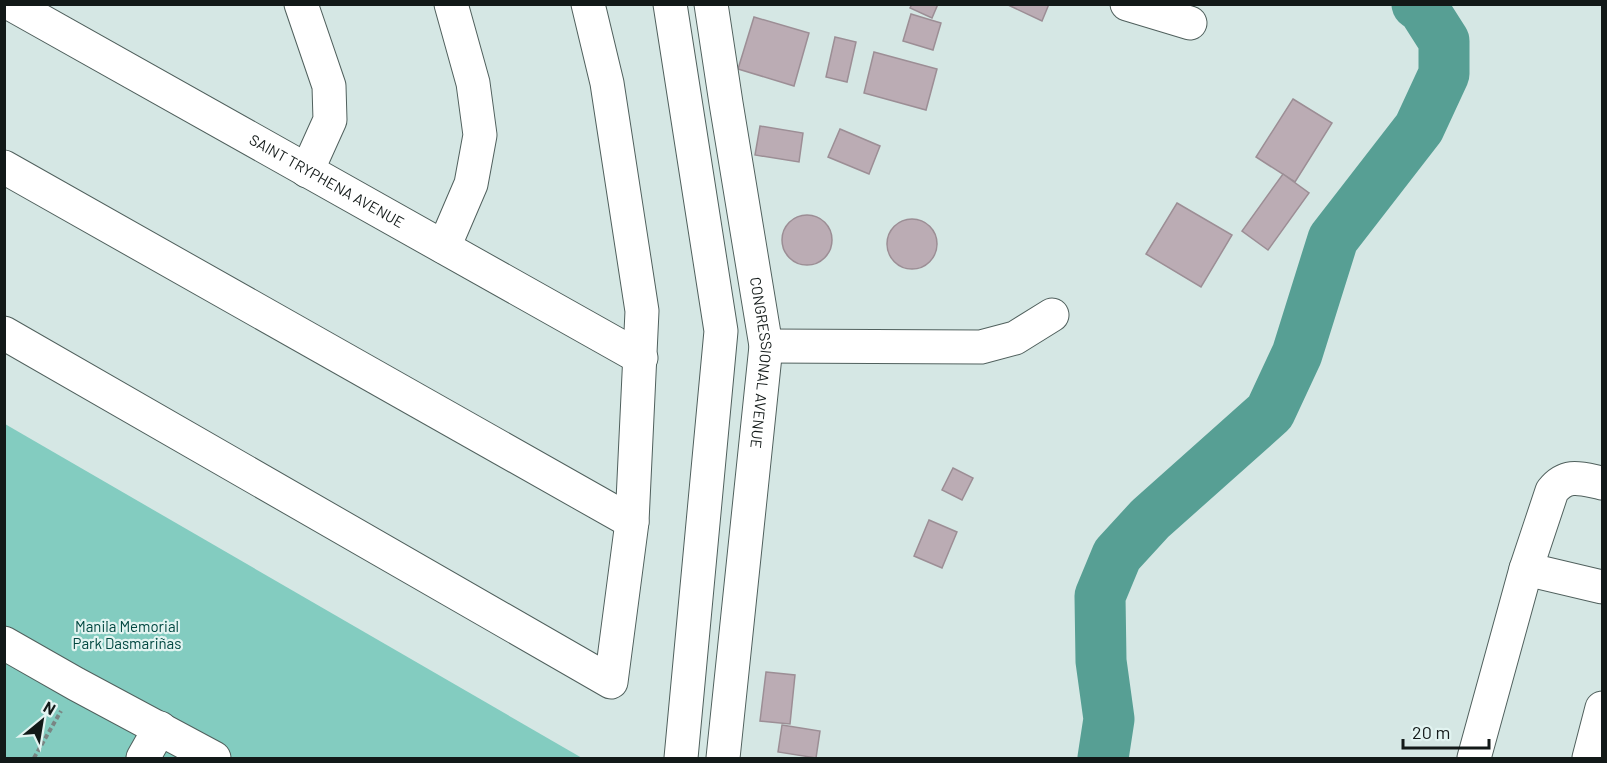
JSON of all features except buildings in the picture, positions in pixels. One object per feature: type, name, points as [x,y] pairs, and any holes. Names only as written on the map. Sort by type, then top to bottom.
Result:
[{"type":"street","points":[[301,4],[329,86],[330,120],[307,171]]},
{"type":"street","points":[[444,247],[471,184],[480,135],[473,83],[451,4]]},
{"type":"street","points":[[4,333],[611,682],[632,522],[642,311],[607,83],[588,4]]},
{"type":"street","points":[[670,4],[721,331],[681,759]]},
{"type":"street","name":"CONGRESSIONAL AVENUE","points":[[711,4],[766,345],[723,759]]},
{"type":"street","points":[[1127,4],[1190,22]]},
{"type":"street","name":"SAINT TRYPHENA AVENUE","points":[[22,7],[307,171],[641,358]]},
{"type":"street","points":[[4,167],[632,522]]},
{"type":"street","points":[[766,345],[981,347],[1015,338],[1052,315]]},
{"type":"street","points":[[1474,759],[1547,501],[1558,483],[1567,478],[1602,483]]},
{"type":"street","points":[[1526,569],[1602,587]]},
{"type":"street","points":[[5,645],[214,759]]},
{"type":"street","points":[[1589,759],[1602,708]]},
{"type":"street","points":[[143,759],[160,728]]},
{"type":"path","points":[[34,759],[76,684]]},
{"type":"green space","name":"Manila Memorial Park Dasmariñas","points":[[5,424],[582,758],[5,758]]},
{"type":"waterway","points":[[1103,758],[1109,719],[1101,661],[1100,596],[1117,555],[1150,519],[1270,412],[1297,354],[1333,239],[1419,128],[1444,74],[1444,41],[1423,8],[1417,4]]}]
